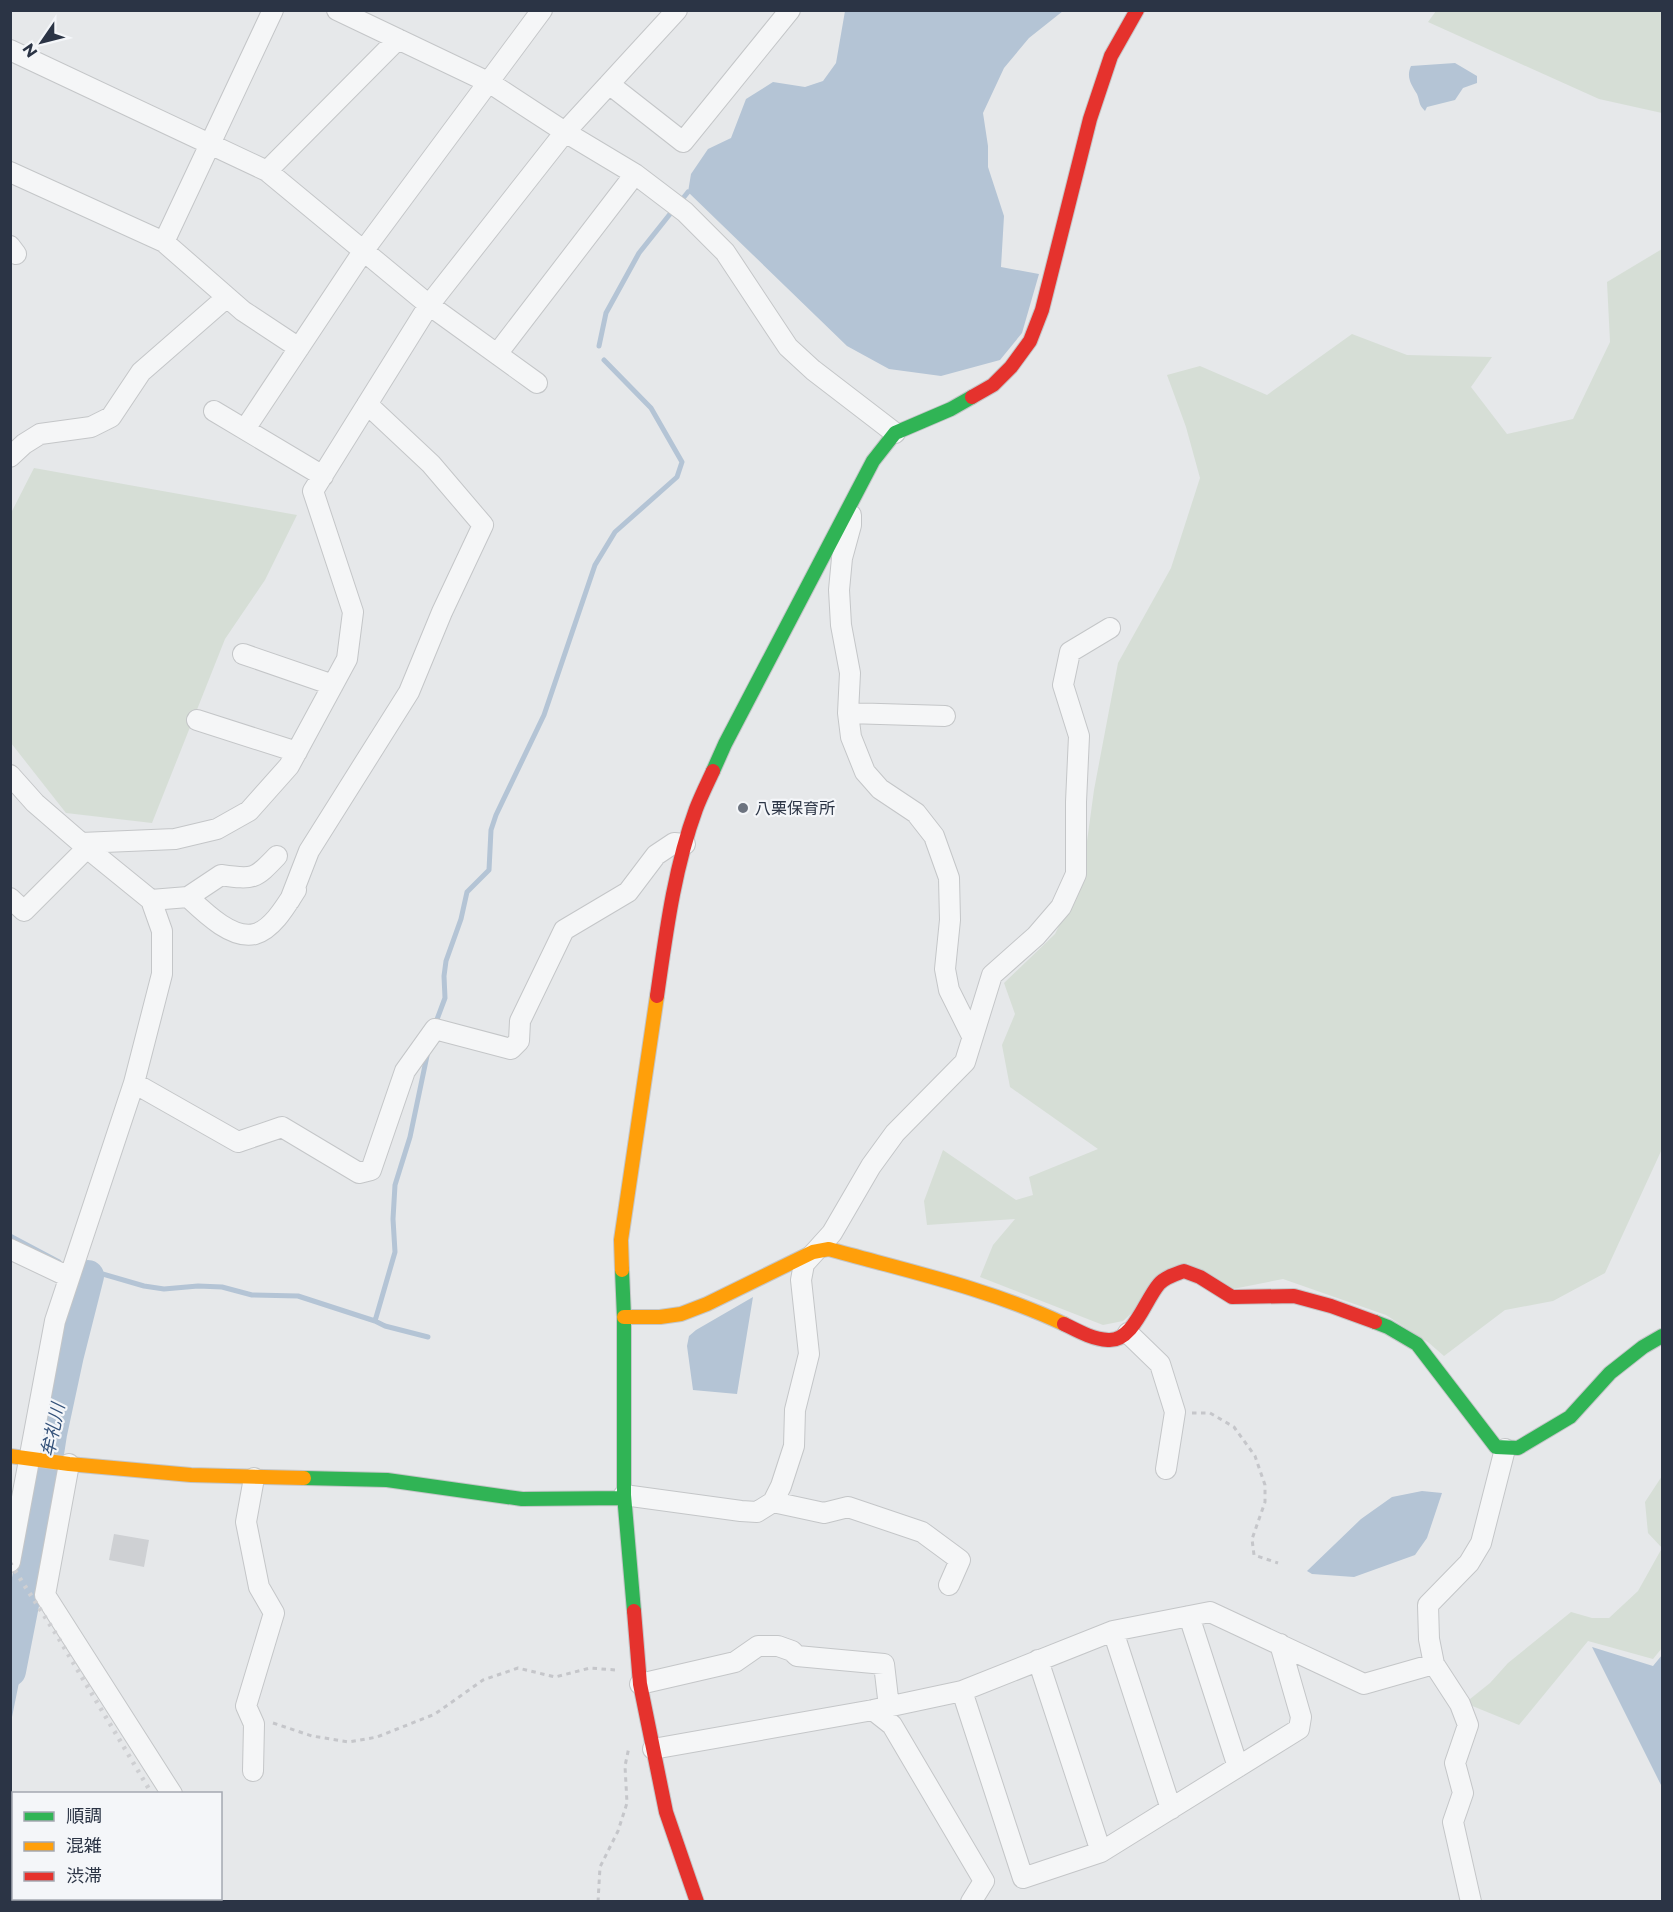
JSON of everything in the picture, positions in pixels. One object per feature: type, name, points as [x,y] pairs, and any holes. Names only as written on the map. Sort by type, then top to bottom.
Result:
[{"type":"street","points":[[164,242],[273,10]]},
{"type":"street","points":[[337,10],[490,83],[635,174],[685,212],[725,252],[788,346],[813,370],[895,433]]},
{"type":"street","points":[[10,898],[24,911],[84,846],[175,839],[217,830],[249,811],[289,766],[347,658],[352,612],[313,491],[429,304],[565,132],[677,10]]},
{"type":"street","points":[[609,84],[683,142],[790,10]]},
{"type":"street","points":[[697,1902],[666,1812],[639,1677],[624,1497],[624,1317],[621,1240],[670,908],[696,808],[725,744],[873,461],[895,433],[951,409],[993,385],[1011,367],[1030,341],[1042,310],[1097,98],[1111,56],[1137,10]]},
{"type":"street","points":[[245,429],[364,250],[490,83],[536,12]]},
{"type":"street","points":[[267,171],[398,39]]},
{"type":"street","points":[[10,50],[267,171],[429,304],[537,383]]},
{"type":"street","points":[[10,172],[164,242],[243,311],[299,348]]},
{"type":"street","points":[[497,354],[635,174]]},
{"type":"street","points":[[10,457],[40,434],[91,428],[111,417],[141,372],[227,297]]},
{"type":"street","points":[[290,900],[309,851],[410,692],[442,612],[483,525],[431,464],[367,404]]},
{"type":"street","points":[[214,411],[323,476]]},
{"type":"street","points":[[852,501],[851,525],[842,558],[839,590],[841,625],[850,673],[848,713],[851,737],[865,772],[880,789],[916,813],[934,836],[949,878],[951,920],[945,969],[949,990],[972,1036]]},
{"type":"street","points":[[20,1457],[67,1464],[191,1475],[387,1480],[522,1499],[624,1497],[757,1512],[773,1502],[781,1486],[794,1446],[795,1410],[809,1354],[801,1280],[804,1264],[832,1233],[871,1166],[895,1132],[965,1062],[992,975],[1036,936],[1061,907],[1076,873],[1078,736],[1064,685],[1070,651],[1110,628]]},
{"type":"street","points":[[243,654],[333,685]]},
{"type":"street","points":[[848,713],[945,716]]},
{"type":"street","points":[[197,720],[297,752]]},
{"type":"street","points":[[10,775],[35,803],[151,900],[162,931],[162,974],[134,1083],[55,1321],[20,1457],[10,1562]]},
{"type":"street","points":[[188,897],[207,915],[234,933],[255,934],[270,925],[290,900],[341,823]]},
{"type":"street","points":[[134,1083],[238,1142],[282,1127],[359,1173],[371,1170],[405,1071],[435,1029],[511,1049],[519,1041],[520,1021],[564,930],[628,892],[656,855],[674,843],[685,844]]},
{"type":"street","points":[[151,900],[188,897],[221,875],[241,878],[258,875],[278,856]]},
{"type":"street","points":[[10,1249],[69,1277]]},
{"type":"street","points":[[624,1317],[660,1317],[681,1314],[728,1294],[813,1252],[829,1249],[970,1288],[1043,1314],[1094,1338],[1111,1341],[1128,1333],[1160,1283],[1184,1271],[1200,1277],[1232,1297],[1294,1296],[1331,1306],[1388,1327],[1417,1344],[1496,1447],[1505,1449],[1518,1448],[1570,1417],[1610,1372],[1662,1336]]},
{"type":"street","points":[[1128,1333],[1160,1364],[1175,1413],[1166,1469]]},
{"type":"street","points":[[1471,1902],[1453,1821],[1463,1793],[1455,1763],[1468,1725],[1460,1704],[1434,1664],[1429,1639],[1428,1605],[1469,1563],[1481,1543],[1505,1449]]},
{"type":"street","points":[[67,1464],[45,1595],[171,1792]]},
{"type":"street","points":[[253,1771],[254,1724],[246,1706],[274,1613],[260,1587],[246,1522],[254,1478]]},
{"type":"street","points":[[773,1502],[824,1513],[848,1507],[922,1532],[960,1560],[949,1585]]},
{"type":"street","points":[[653,1749],[881,1709],[962,1691],[1113,1631],[1210,1612],[1364,1684],[1434,1664]]},
{"type":"street","points":[[1189,1616],[1238,1767]]},
{"type":"street","points":[[1113,1631],[1171,1809]]},
{"type":"street","points":[[962,1691],[1023,1878],[1101,1852],[1299,1729],[1301,1717],[1280,1644]]},
{"type":"street","points":[[639,1677],[735,1662],[758,1646],[778,1646],[792,1651],[797,1656],[884,1664],[881,1709],[984,1881],[971,1902]]},
{"type":"street","points":[[1038,1660],[1101,1852]]},
{"type":"path","points":[[1175,1413],[1210,1413],[1234,1427],[1255,1456],[1265,1485],[1265,1502],[1252,1539],[1254,1555],[1278,1563]]},
{"type":"path","points":[[254,1724],[271,1723],[312,1736],[349,1742],[377,1737],[435,1714],[483,1680],[518,1668],[555,1677],[590,1668],[639,1677]]},
{"type":"path","points":[[598,1902],[600,1867],[618,1831],[627,1803],[625,1766],[629,1746]]},
{"type":"shaded area","points":[[1436,11],[1662,11],[1662,113],[1599,99],[1428,22]]},
{"type":"shaded area","points":[[1662,249],[1662,1149],[1605,1273],[1553,1301],[1505,1310],[1444,1356],[1429,1343],[1386,1315],[1283,1279],[1233,1289],[1187,1263],[1123,1321],[1103,1325],[980,1277],[993,1245],[1015,1219],[927,1225],[924,1201],[943,1150],[1016,1200],[1033,1195],[1029,1177],[1098,1149],[1010,1087],[1002,1045],[1015,1014],[1004,983],[1055,934],[1082,878],[1094,790],[1118,663],[1171,568],[1200,478],[1186,427],[1167,375],[1200,366],[1267,395],[1352,334],[1407,355],[1492,357],[1471,387],[1507,434],[1573,419],[1610,342],[1607,282]]},
{"type":"shaded area","points":[[34,468],[297,515],[265,580],[225,639],[152,823],[66,813],[11,743],[10,515]]},
{"type":"shaded area","points":[[1662,1476],[1662,1548],[1648,1533],[1645,1502]]},
{"type":"shaded area","points":[[1662,1548],[1662,1648],[1653,1659],[1588,1641],[1519,1725],[1465,1703],[1490,1683],[1508,1663],[1571,1612],[1592,1618],[1609,1618],[1638,1591]]},
{"type":"water","points":[[845,11],[1063,11],[1029,38],[1004,68],[983,113],[988,146],[988,167],[1004,216],[1001,267],[1039,274],[1022,333],[1000,360],[941,376],[889,369],[847,346],[688,192],[691,174],[708,149],[731,138],[746,99],[773,82],[805,87],[823,81],[836,63]]},
{"type":"water","points":[[1455,63],[1477,76],[1477,83],[1463,88],[1455,100],[1427,107],[1425,111],[1410,80],[1411,66]]},
{"type":"water","points":[[753,1297],[737,1394],[693,1390],[687,1346],[689,1336]]},
{"type":"water","points":[[1422,1491],[1442,1493],[1427,1538],[1415,1555],[1354,1577],[1312,1574],[1307,1571],[1361,1519],[1392,1497]]},
{"type":"water","points":[[17,1559],[38,1576],[11,1722],[10,1589]]},
{"type":"water","points":[[1592,1647],[1653,1666],[1662,1655],[1662,1787]]},
{"type":"building","points":[[114,1534],[149,1540],[144,1567],[109,1560]]},
{"type":"waterway","points":[[680,202],[688,192]]},
{"type":"waterway","points":[[599,346],[606,313],[639,253],[674,209]]},
{"type":"waterway","points":[[436,1022],[445,998],[446,961],[461,919],[467,892],[489,870],[491,830],[496,815],[544,715],[595,565],[615,532],[677,477],[682,462],[651,408],[604,360]]},
{"type":"waterway","points":[[375,1321],[395,1252],[393,1219],[395,1185],[410,1137],[428,1051]]},
{"type":"waterway","name":"牟礼川","points":[[10,1236],[59,1262]]},
{"type":"waterway","points":[[76,1270],[88,1276],[96,1272],[144,1286],[164,1289],[198,1286],[222,1287],[252,1295],[298,1296],[385,1326],[428,1337]]},
{"type":"waterway","name":"牟礼川","points":[[10,1671],[30,1569],[51,1434],[88,1276]]},
{"type":"railway","points":[[10,1563],[56,1634],[151,1792]]},
{"type":"traffic: fast","points":[[713,771],[873,461],[895,433],[951,409],[972,397]]},
{"type":"traffic: fast","points":[[622,1270],[624,1495],[634,1611]]},
{"type":"traffic: fast","points":[[1375,1322],[1417,1344],[1496,1447],[1518,1448],[1570,1417],[1610,1373],[1643,1347],[1662,1336]]},
{"type":"traffic: fast","points":[[304,1478],[387,1480],[522,1499],[624,1498]]},
{"type":"traffic: slow","points":[[622,1270],[621,1240],[657,996]]},
{"type":"traffic: slow","points":[[624,1317],[660,1317],[681,1314],[707,1304],[813,1252],[829,1249],[978,1291],[1064,1324]]},
{"type":"traffic: slow","points":[[10,1456],[191,1475],[304,1478]]},
{"type":"traffic: jam","points":[[972,397],[993,385],[1011,367],[1030,341],[1042,310],[1090,119],[1111,56],[1137,10]]},
{"type":"traffic: jam","points":[[657,996],[672,901],[682,855],[696,809],[713,771]]},
{"type":"traffic: jam","points":[[1064,1324],[1096,1338],[1117,1339],[1125,1334],[1138,1319],[1159,1284],[1184,1271],[1200,1277],[1232,1297],[1294,1296],[1375,1322]]},
{"type":"traffic: jam","points":[[634,1611],[640,1684],[666,1812],[697,1902]]},
{"type":"place","name":"八栗保育所","points":[[743,808]]}]
